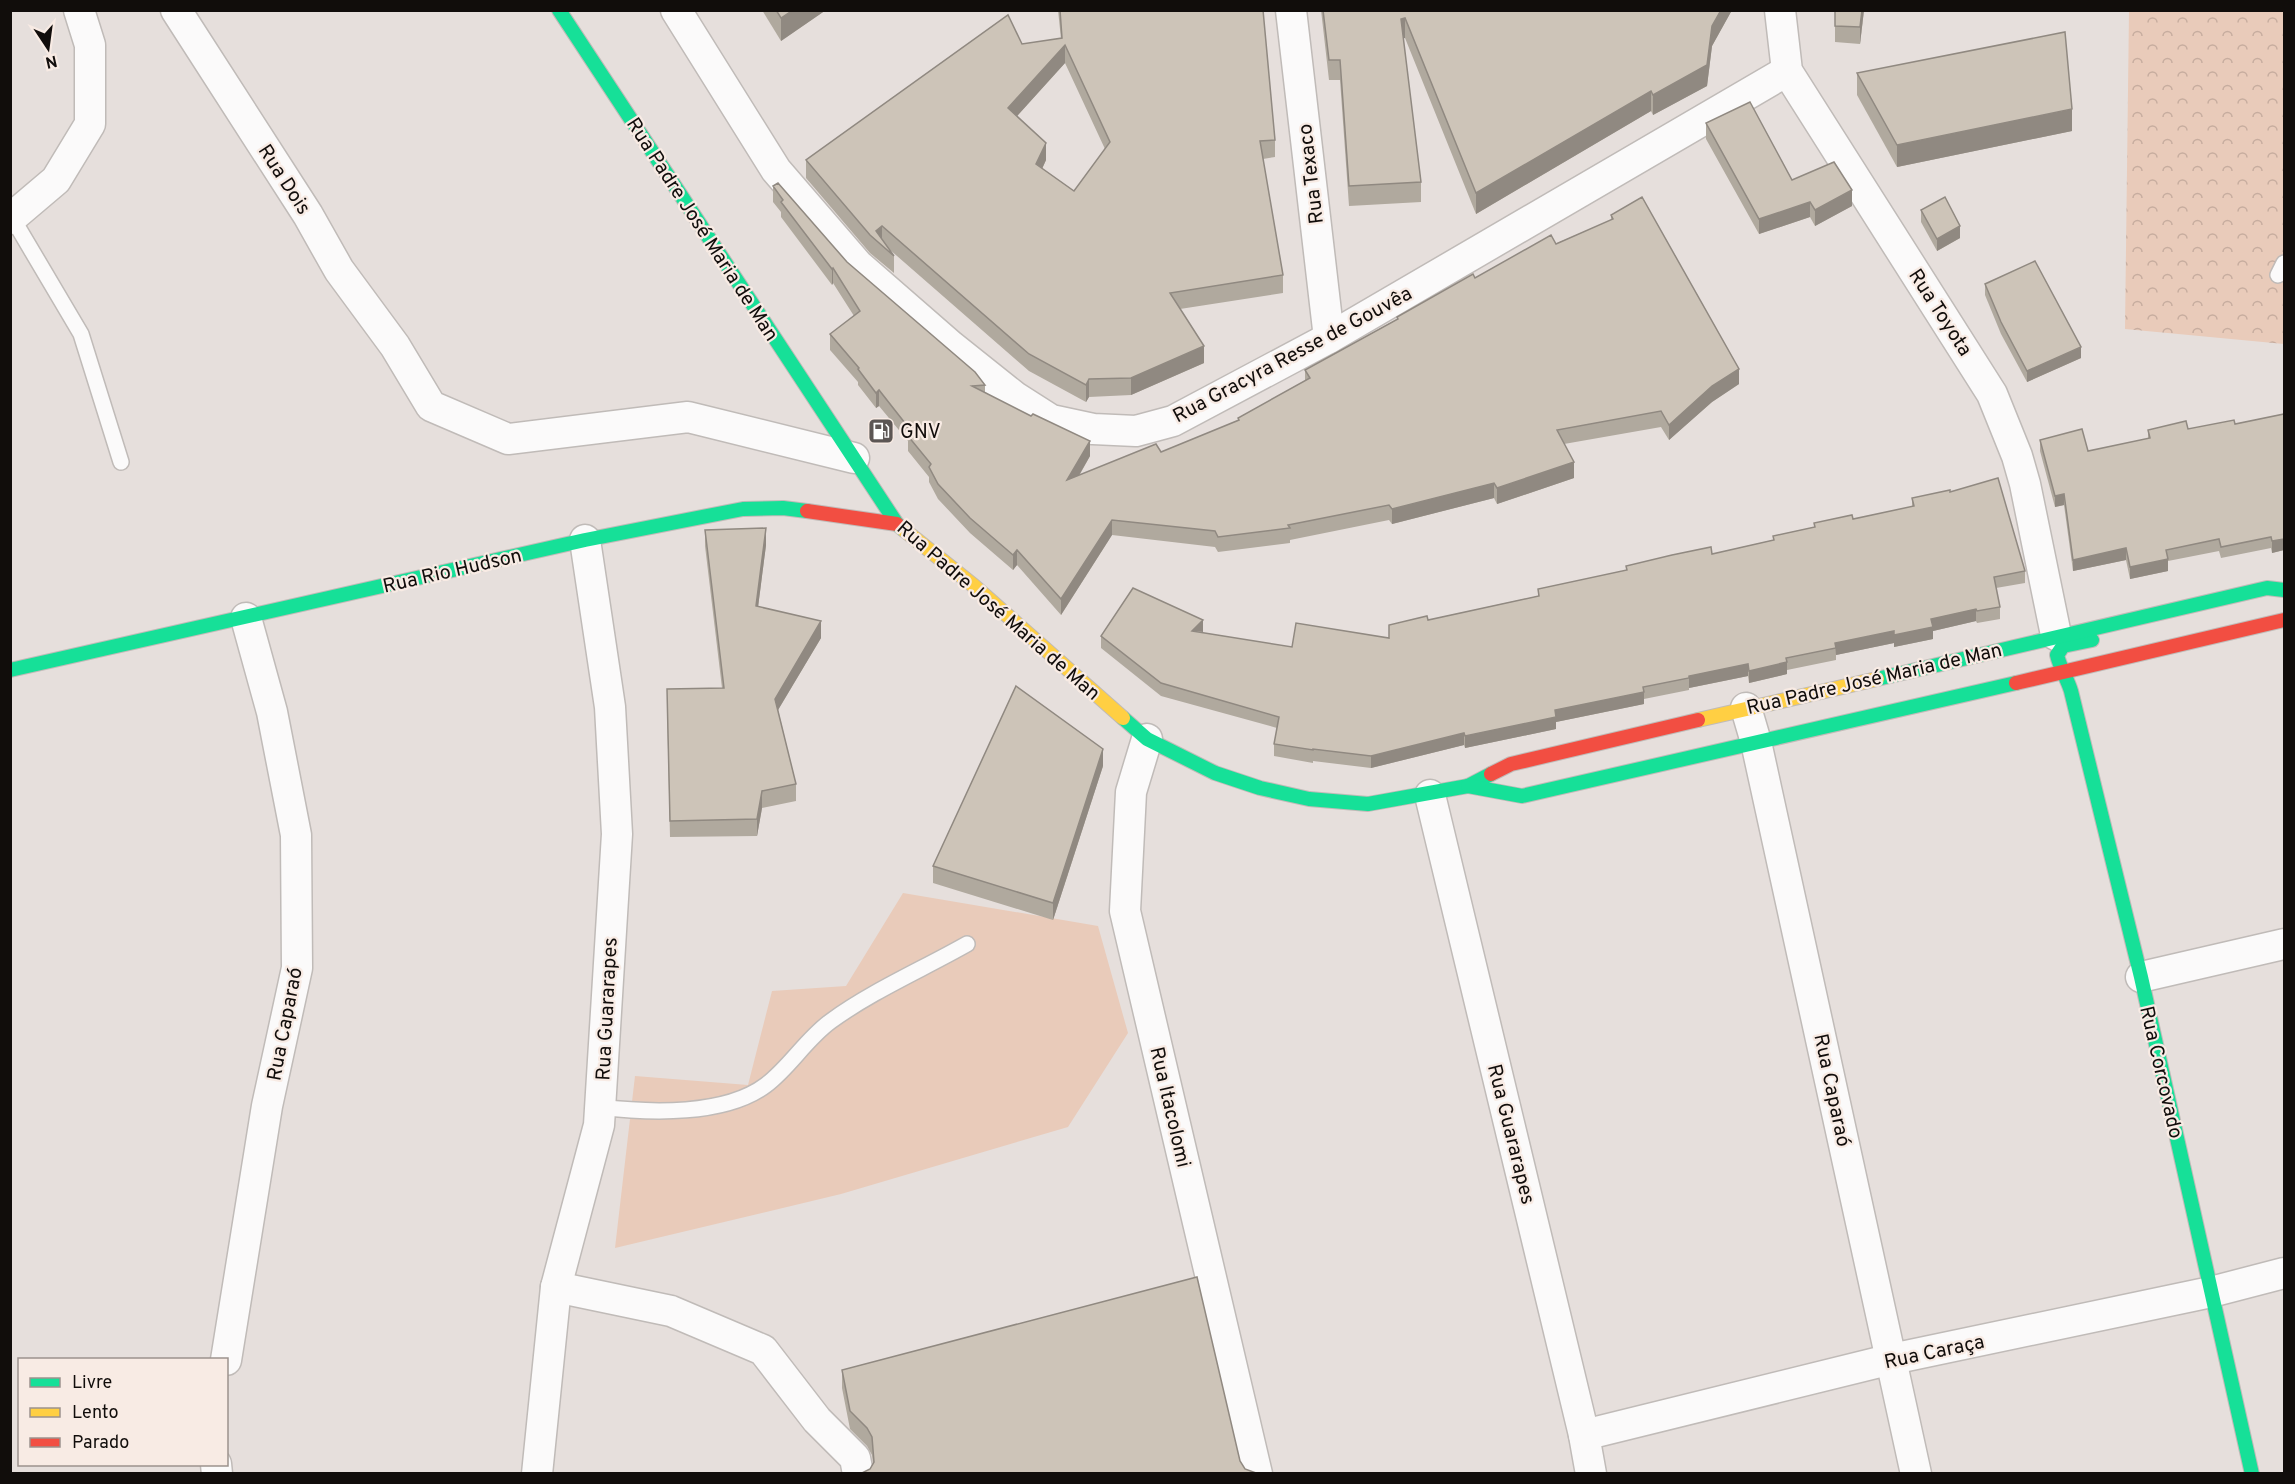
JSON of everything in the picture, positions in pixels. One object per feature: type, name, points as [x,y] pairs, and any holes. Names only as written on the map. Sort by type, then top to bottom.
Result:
[{"type":"street","points":[[12,219],[56,180],[90,124],[90,45],[79,10]]},
{"type":"street","name":"Rua Dois","points":[[176,10],[308,215],[339,270],[395,346],[430,406],[508,439],[688,417],[854,458]]},
{"type":"street","name":"Rua Padre José Maria de Man","points":[[559,10],[897,524],[974,586],[1147,739],[1215,773],[1260,788],[1309,798],[1368,804],[1430,795],[1468,786],[1511,764],[2056,635],[2267,588],[2283,590]]},
{"type":"street","name":"Rua Gracyra Resse de Gouvêa","points":[[676,10],[777,170],[858,265],[951,346],[1015,397],[1051,420],[1093,429],[1136,431],[1173,421],[1329,338],[1787,71]]},
{"type":"street","name":"Rua Texaco","points":[[1292,10],[1329,338]]},
{"type":"street","name":"Rua Toyota","points":[[1780,10],[1787,71],[1992,394],[2017,456],[2025,484],[2056,635]]},
{"type":"street","name":"Rua Rio Hudson","points":[[10,670],[585,540],[743,509],[783,508],[897,524]]},
{"type":"street","name":"Rua Guararapes","points":[[537,1473],[556,1287],[599,1125],[617,834],[610,706],[585,540]]},
{"type":"street","name":"Rua Corcovado","points":[[2252,1473],[2141,977],[2065,672],[2059,665],[2057,655],[2063,646],[2256,602],[2283,590]]},
{"type":"street","name":"Rua Caparaó","points":[[226,1358],[267,1106],[297,968],[296,835],[272,712],[246,618]]},
{"type":"street","name":"Rua Padre José Maria de Man","points":[[1468,786],[1522,796],[2284,620]]},
{"type":"street","name":"Rua Caparaó","points":[[1746,708],[1756,742],[1916,1473]]},
{"type":"street","name":"Rua Itacolomi","points":[[1147,739],[1131,792],[1125,912],[1257,1473]]},
{"type":"street","name":"Rua Guararapes","points":[[1430,795],[1584,1435],[1591,1473]]},
{"type":"street","points":[[2141,977],[2284,944]]},
{"type":"street","name":"Rua Caraça","points":[[1584,1435],[1892,1359],[2211,1292],[2284,1273]]},
{"type":"street","points":[[556,1287],[671,1311],[763,1350],[817,1420],[855,1458],[858,1473]]},
{"type":"lane","points":[[12,219],[81,334],[121,462]]},
{"type":"lane","points":[[600,1107],[657,1112],[698,1108],[729,1102],[752,1094],[767,1084],[830,1021],[967,944]]},
{"type":"green space","points":[[2129,11],[2284,11],[2284,344],[2125,329]]},
{"type":"green space","points":[[903,893],[1098,926],[1128,1033],[1068,1127],[841,1194],[615,1248],[635,1076],[748,1085],[772,991],[846,986]]},
{"type":"building","points":[[776,10],[793,10],[781,18]]},
{"type":"building","points":[[1060,10],[1263,10],[1275,140],[1260,141],[1283,275],[1170,293],[1204,346],[1131,378],[1089,379],[1086,385],[1029,354],[882,226],[876,231],[894,256],[870,235],[806,160],[1008,15],[1022,44],[1062,38]],"holes":[[[1065,45],[1110,142],[1074,191],[1036,164],[1046,143],[1008,108]]]},
{"type":"building","points":[[1323,10],[1721,10],[1712,26],[1707,65],[1653,95],[1651,91],[1476,193],[1405,18],[1401,19],[1421,182],[1349,186],[1340,60],[1329,60]]},
{"type":"building","points":[[1835,10],[1862,10],[1860,27],[1835,26]]},
{"type":"building","points":[[2065,32],[2072,109],[1897,145],[1857,73]]},
{"type":"building","points":[[1750,102],[1792,180],[1834,162],[1852,190],[1815,210],[1810,202],[1759,219],[1706,123]]},
{"type":"building","points":[[778,183],[847,262],[975,372],[985,385],[972,386],[1031,416],[1033,414],[1090,441],[1067,480],[1156,444],[1161,452],[1239,420],[1238,418],[1310,378],[1305,370],[1398,319],[1397,317],[1473,274],[1475,278],[1551,235],[1556,244],[1613,219],[1611,215],[1642,197],[1739,369],[1712,386],[1669,425],[1661,411],[1557,430],[1574,462],[1497,488],[1494,483],[1392,509],[1389,505],[1288,525],[1290,528],[1218,537],[1215,531],[1112,520],[1061,599],[1017,550],[1013,555],[970,518],[938,484],[929,467],[931,464],[908,436],[912,432],[879,390],[876,393],[859,368],[830,334],[860,311],[833,268],[781,202],[783,200],[773,186]]},
{"type":"building","points":[[1945,197],[1960,226],[1937,239],[1921,210]]},
{"type":"building","points":[[2035,261],[2081,347],[2027,371],[2001,322],[1985,284]]},
{"type":"building","points":[[2284,414],[2284,539],[2272,541],[2271,537],[2221,547],[2219,539],[2166,550],[2168,559],[2130,567],[2126,548],[2073,560],[2064,494],[2055,496],[2040,440],[2082,429],[2088,451],[2150,438],[2148,430],[2186,421],[2188,429],[2234,420],[2235,424]]},
{"type":"building","points":[[1998,478],[2025,571],[1994,577],[2000,607],[1977,611],[1976,609],[1931,619],[1933,627],[1894,635],[1894,631],[1835,643],[1836,648],[1786,658],[1787,662],[1749,671],[1748,664],[1643,687],[1644,692],[1555,710],[1556,717],[1465,736],[1464,733],[1371,756],[1274,744],[1279,717],[1161,683],[1101,636],[1133,588],[1203,620],[1192,631],[1292,647],[1296,623],[1389,638],[1389,625],[1427,616],[1428,620],[1539,596],[1538,589],[1627,570],[1626,566],[1672,555],[1711,547],[1712,554],[1774,540],[1773,536],[1815,527],[1814,523],[1852,515],[1853,519],[1914,506],[1912,498],[1950,490],[1950,492]]},
{"type":"building","points":[[766,528],[756,606],[821,621],[775,699],[796,784],[762,791],[757,819],[670,821],[667,689],[724,688],[705,530]]},
{"type":"building","points":[[1016,686],[1103,749],[1053,903],[933,866]]},
{"type":"building","points":[[1197,1277],[1240,1461],[1245,1469],[1256,1473],[862,1473],[870,1469],[874,1462],[872,1437],[867,1428],[850,1411],[842,1370]]},
{"type":"traffic: fast","points":[[559,10],[897,524],[903,529]]},
{"type":"traffic: fast","points":[[10,670],[585,540],[743,509],[783,508],[807,511]]},
{"type":"traffic: fast","points":[[1877,679],[2267,588],[2284,590]]},
{"type":"traffic: fast","points":[[2092,640],[2063,646],[2057,655],[2071,691],[2141,977],[2252,1474]]},
{"type":"traffic: fast","points":[[1468,786],[1522,796],[2016,683]]},
{"type":"traffic: fast","points":[[1123,718],[1147,739],[1215,773],[1260,788],[1309,799],[1368,804],[1468,786],[1491,774]]},
{"type":"traffic: slow","points":[[903,529],[974,586],[1123,718]]},
{"type":"traffic: slow","points":[[1698,720],[1877,679]]},
{"type":"traffic: jam","points":[[807,511],[897,524]]},
{"type":"traffic: jam","points":[[2016,683],[2284,620]]},
{"type":"traffic: jam","points":[[1491,774],[1511,764],[1698,720]]},
{"type":"place","name":"GNV","points":[[881,431]]}]
